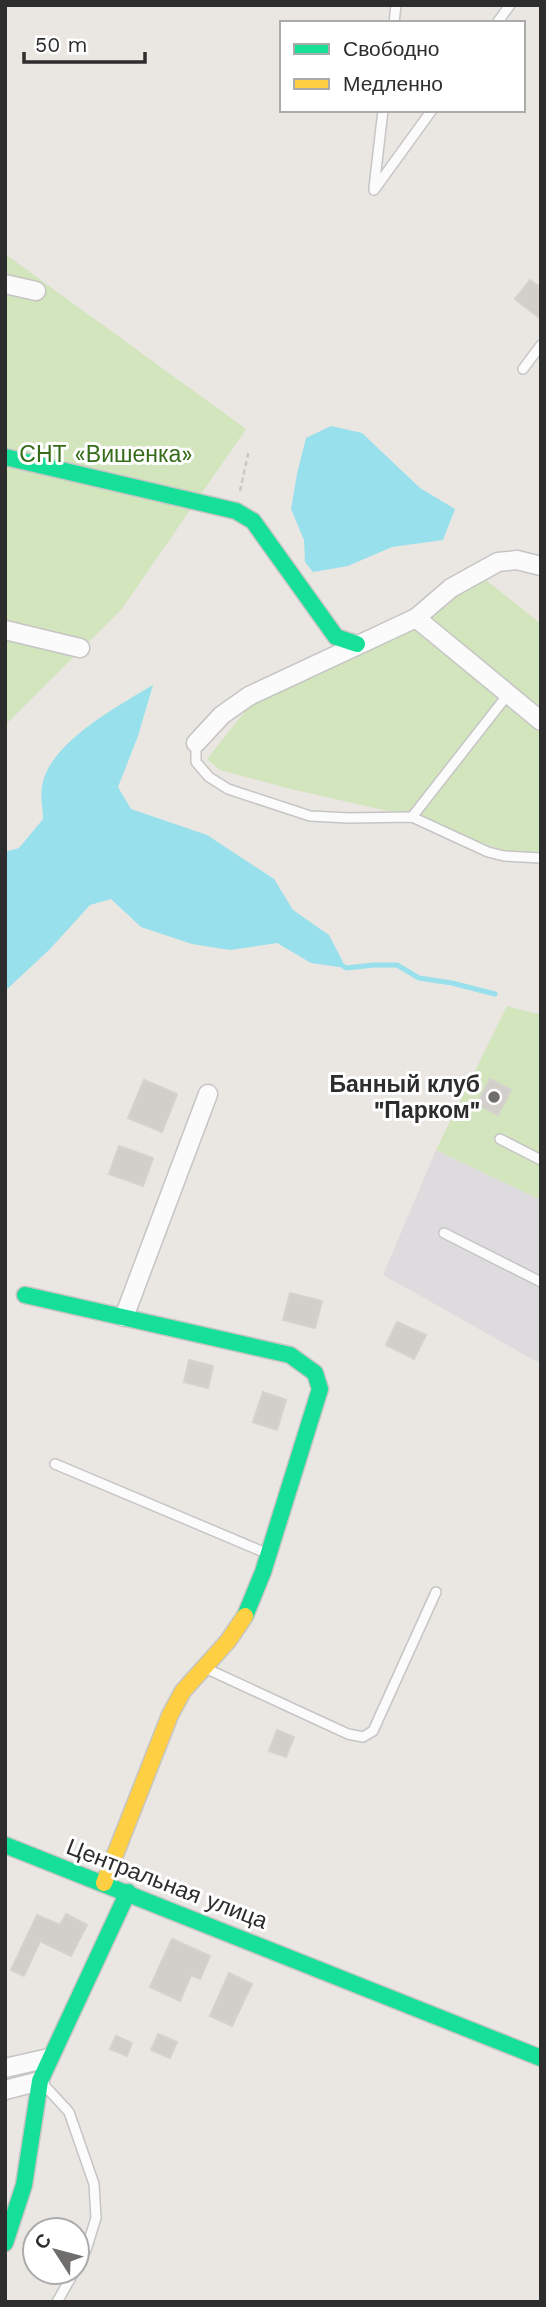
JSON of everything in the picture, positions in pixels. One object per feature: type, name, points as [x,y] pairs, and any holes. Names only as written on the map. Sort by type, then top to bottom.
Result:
[{"type":"street","points":[[5,284],[36,291]]},
{"type":"street","points":[[5,457],[236,511],[253,521],[336,637],[357,644]]},
{"type":"street","points":[[196,743],[222,715],[250,696],[416,618],[451,587],[498,562],[517,560],[541,566]]},
{"type":"street","points":[[416,618],[541,721]]},
{"type":"street","points":[[5,630],[80,648]]},
{"type":"street","points":[[124,1317],[208,1094]]},
{"type":"street","points":[[25,1295],[290,1354],[315,1373],[320,1389],[268,1554],[244,1617],[228,1641],[183,1691],[170,1716],[104,1883]]},
{"type":"street","name":"Центральная улица","points":[[5,1845],[541,2058]]},
{"type":"street","points":[[5,2243],[24,2185],[40,2081],[128,1892]]},
{"type":"street","points":[[5,2068],[49,2059]]},
{"type":"street","points":[[5,2090],[40,2081]]},
{"type":"lane","points":[[498,21],[510,5]]},
{"type":"lane","points":[[383,112],[374,190],[431,112]]},
{"type":"lane","points":[[523,369],[541,345]]},
{"type":"lane","points":[[412,817],[509,693]]},
{"type":"lane","points":[[196,743],[196,762],[209,777],[228,789],[310,816],[412,817],[488,852],[504,856],[541,858]]},
{"type":"lane","points":[[500,1139],[541,1160]]},
{"type":"lane","points":[[444,1233],[541,1282]]},
{"type":"lane","points":[[55,1464],[268,1554]]},
{"type":"lane","points":[[203,1667],[348,1734],[363,1737],[373,1731],[436,1592]]},
{"type":"lane","points":[[40,2081],[69,2112],[94,2184],[96,2218],[91,2234]]},
{"type":"lane","points":[[57,2302],[66,2286]]},
{"type":"path","points":[[236,511],[249,450]]},
{"type":"shaded area","points":[[436,1150],[541,1200],[541,1364],[383,1275]]},
{"type":"green space","name":"СНТ «Вишенка»","points":[[5,254],[246,429],[121,610],[5,725]]},
{"type":"green space","points":[[476,572],[541,624],[541,861],[512,854],[414,817],[220,770],[207,759],[251,704],[343,659]]},
{"type":"green space","points":[[507,1006],[541,1013],[541,1200],[436,1150]]},
{"type":"water","points":[[331,426],[362,433],[420,488],[455,509],[443,540],[392,547],[348,566],[313,572],[305,562],[304,540],[291,509],[306,438]]},
{"type":"water","points":[[153,685],[138,736],[118,787],[131,809],[207,835],[274,879],[293,910],[329,935],[346,968],[311,963],[277,943],[230,950],[192,944],[141,927],[111,899],[90,905],[50,949],[5,991],[5,852],[19,848],[43,819],[42,786],[47,770],[57,755],[87,727]]},
{"type":"building","points":[[530,280],[541,288],[541,319],[515,299]]},
{"type":"building","name":"Банный клуб \"Парком\"","points":[[490,1079],[511,1090],[498,1115],[477,1104]]},
{"type":"building","points":[[144,1080],[177,1094],[162,1132],[128,1118]]},
{"type":"building","points":[[119,1146],[153,1158],[143,1186],[109,1174]]},
{"type":"building","points":[[290,1293],[322,1301],[315,1328],[283,1320]]},
{"type":"building","points":[[397,1322],[426,1335],[414,1359],[386,1345]]},
{"type":"building","points":[[189,1360],[213,1366],[208,1388],[184,1382]]},
{"type":"building","points":[[263,1392],[286,1400],[277,1430],[253,1422]]},
{"type":"building","points":[[277,1730],[294,1737],[286,1757],[269,1751]]},
{"type":"building","points":[[66,1914],[87,1925],[71,1956],[40,1941],[24,1976],[11,1970],[37,1915],[60,1925]]},
{"type":"building","points":[[172,1939],[210,1956],[200,1979],[191,1975],[180,2001],[150,1987]]},
{"type":"building","points":[[229,1973],[252,1984],[232,2026],[210,2016]]},
{"type":"building","points":[[158,2034],[177,2042],[170,2058],[151,2050]]},
{"type":"building","points":[[116,2036],[132,2043],[127,2056],[110,2049]]},
{"type":"waterway","points":[[343,966],[397,965],[419,978],[495,994]]},
{"type":"traffic: fast","points":[[5,457],[236,511],[253,521],[336,637],[357,644]]},
{"type":"traffic: fast","points":[[25,1295],[290,1355],[315,1373],[320,1389],[263,1572],[245,1616]]},
{"type":"traffic: fast","points":[[5,1845],[541,2058]]},
{"type":"traffic: fast","points":[[5,2243],[24,2185],[40,2081],[128,1892]]},
{"type":"traffic: slow","points":[[104,1883],[170,1715],[183,1691],[228,1641],[245,1616]]},
{"type":"place","name":"Банный клуб \"Парком\"","points":[[494,1097]]}]
